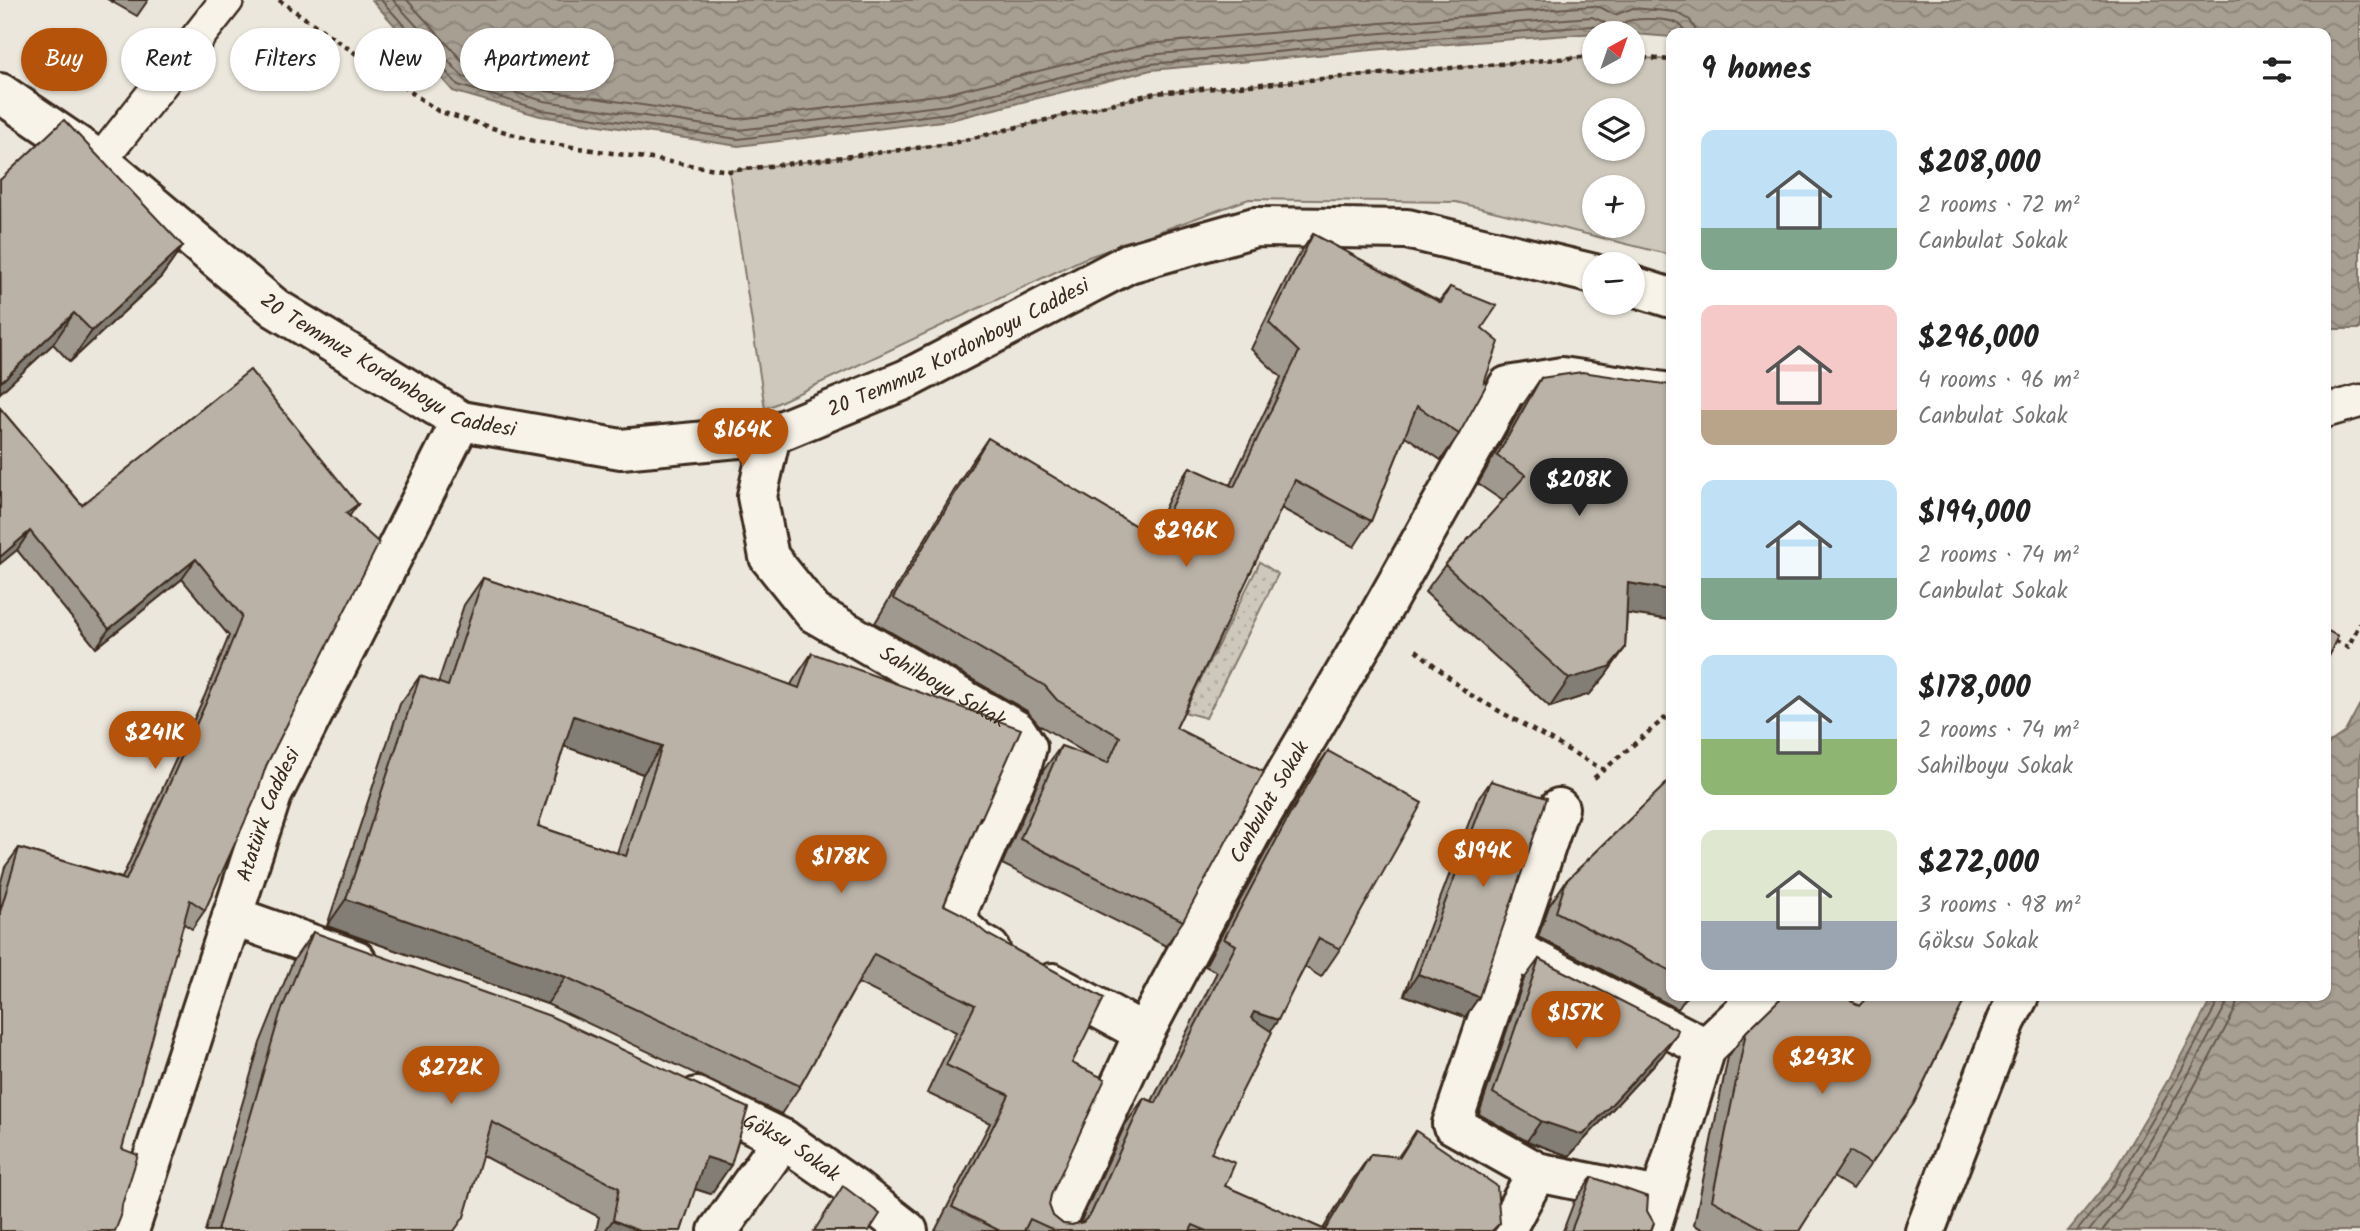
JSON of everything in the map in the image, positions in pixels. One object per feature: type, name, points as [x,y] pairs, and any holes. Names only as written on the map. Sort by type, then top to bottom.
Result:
[{"type":"street","name":"20 Temmuz Kordonboyu Caddesi","points":[[0,93],[100,161],[275,308],[461,421],[621,449],[771,435],[907,379],[1129,263],[1255,227],[1407,229],[1582,271]]},
{"type":"street","points":[[1645,290],[1666,296]]},
{"type":"street","name":"Canbulat Sokak","points":[[1052,1231],[1143,1033],[1251,833],[1377,619],[1508,386],[1562,377],[1666,392]]},
{"type":"street","name":"Atatürk Caddesi","points":[[128,1231],[272,795],[461,421]]},
{"type":"street","name":"Sahilboyu Sokak","points":[[771,435],[757,496],[769,557],[814,613],[1016,730],[1027,747],[1023,765],[959,908],[960,926],[978,942],[1143,1033]]},
{"type":"street","points":[[1559,808],[1452,1124],[1537,1172],[1655,1214],[1706,1048],[1755,1001]]},
{"type":"street","points":[[232,916],[385,970]]},
{"type":"street","points":[[1511,948],[1706,1048]]},
{"type":"street","points":[[1925,1231],[2006,1021],[2016,1001]]},
{"type":"street","name":"Göksu Sokak","points":[[669,1084],[783,1139],[908,1231]]},
{"type":"street","points":[[718,1231],[783,1139]]},
{"type":"street","points":[[1505,1231],[1537,1172]]},
{"type":"lane","points":[[100,161],[227,0]]},
{"type":"lane","points":[[2331,410],[2360,401]]},
{"type":"path","points":[[279,0],[438,111],[534,141],[729,172],[949,144],[1154,93],[1582,57]]},
{"type":"path","points":[[1645,58],[1666,60]]},
{"type":"path","points":[[1377,619],[1469,694],[1604,770]]},
{"type":"path","points":[[2331,638],[2348,647],[2360,623]]},
{"type":"path","points":[[1559,808],[1666,717]]},
{"type":"shaded area","points":[[1582,57],[1582,84],[1645,84],[1645,58],[1666,60],[1666,254],[1602,238],[1645,238],[1645,175],[1582,175],[1582,233],[1456,202],[1249,199],[1083,259],[765,409],[729,171],[949,144],[1155,93]]},
{"type":"shaded area","points":[[1260,562],[1278,574],[1206,718],[1184,712]]},
{"type":"water","points":[[372,0],[2360,0],[2360,329],[2331,329],[2331,28],[1666,28],[1666,37],[1645,35],[1645,21],[1582,21],[1582,34],[1151,70],[950,120],[738,146],[540,116],[453,91],[446,83],[446,28],[397,28]]},
{"type":"water","points":[[2360,704],[2360,1231],[2068,1231],[2107,1183],[2168,1080],[2210,1001],[2331,1001],[2331,742],[2345,732]]},
{"type":"building","points":[[64,120],[183,246],[92,331],[74,313],[1,382],[0,180]]},
{"type":"building","points":[[1313,234],[1441,303],[1450,287],[1497,306],[1482,328],[1499,342],[1484,383],[1488,382],[1459,434],[1417,406],[1371,521],[1295,480],[1176,728],[1264,772],[1183,921],[1020,839],[1061,746],[1108,763],[1120,737],[1057,700],[1045,686],[893,598],[988,438],[1156,538],[1190,467],[1234,487],[1299,352],[1269,323]]},
{"type":"building","points":[[250,370],[358,504],[346,513],[379,543],[266,766],[256,797],[205,910],[190,900],[122,1149],[138,1155],[115,1231],[0,1231],[0,912],[19,848],[126,880],[218,676],[242,616],[196,559],[109,629],[30,531],[0,557],[0,408],[82,505]]},
{"type":"building","points":[[1582,372],[1666,384],[1666,589],[1628,583],[1625,648],[1609,667],[1569,679],[1445,565],[1526,475],[1497,456],[1541,378]]},
{"type":"building","points":[[483,578],[646,632],[799,688],[812,653],[1021,729],[980,817],[944,905],[964,915],[987,934],[1104,998],[1072,1063],[1105,1079],[1051,1195],[1049,1205],[1053,1216],[1063,1224],[1072,1225],[1083,1222],[1091,1214],[1144,1098],[1156,1103],[1236,945],[1224,939],[1289,816],[1328,751],[1422,803],[1340,949],[1319,938],[1278,1020],[1254,1012],[1251,1018],[1272,1032],[1211,1153],[1235,1163],[1225,1186],[1325,1230],[1371,1154],[1400,1157],[1416,1131],[1497,1186],[1500,1223],[1492,1231],[1207,1231],[1193,1225],[1190,1231],[1056,1231],[1030,1219],[1024,1231],[1000,1231],[952,1207],[1009,1095],[946,1065],[975,1005],[874,954],[800,1086],[566,977],[346,899],[420,676],[448,686]],"holes":[[[574,716],[662,746],[626,856],[538,826]]]},
{"type":"building","points":[[2331,632],[2338,636],[2331,651]]},
{"type":"building","points":[[1491,781],[1547,798],[1479,997],[1418,974]]},
{"type":"building","points":[[1666,784],[1666,968],[1556,912],[1566,881]]},
{"type":"building","points":[[313,932],[550,1016],[748,1108],[731,1165],[706,1157],[681,1231],[639,1231],[613,1220],[619,1188],[492,1122],[464,1217],[454,1231],[217,1231],[280,1014]]},
{"type":"building","points":[[1539,959],[1678,1030],[1583,1135],[1541,1121],[1493,1093]]},
{"type":"building","points":[[1778,1001],[1852,1001],[1859,1006],[1864,1001],[1964,1001],[1914,1103],[1871,1164],[1850,1151],[1799,1231],[1767,1231],[1712,1200],[1746,1032]]},
{"type":"building","points":[[1592,1177],[1648,1197],[1647,1211],[1654,1223],[1651,1231],[1571,1231]]},
{"type":"building","points":[[843,1186],[880,1214],[869,1231],[814,1231]]}]
